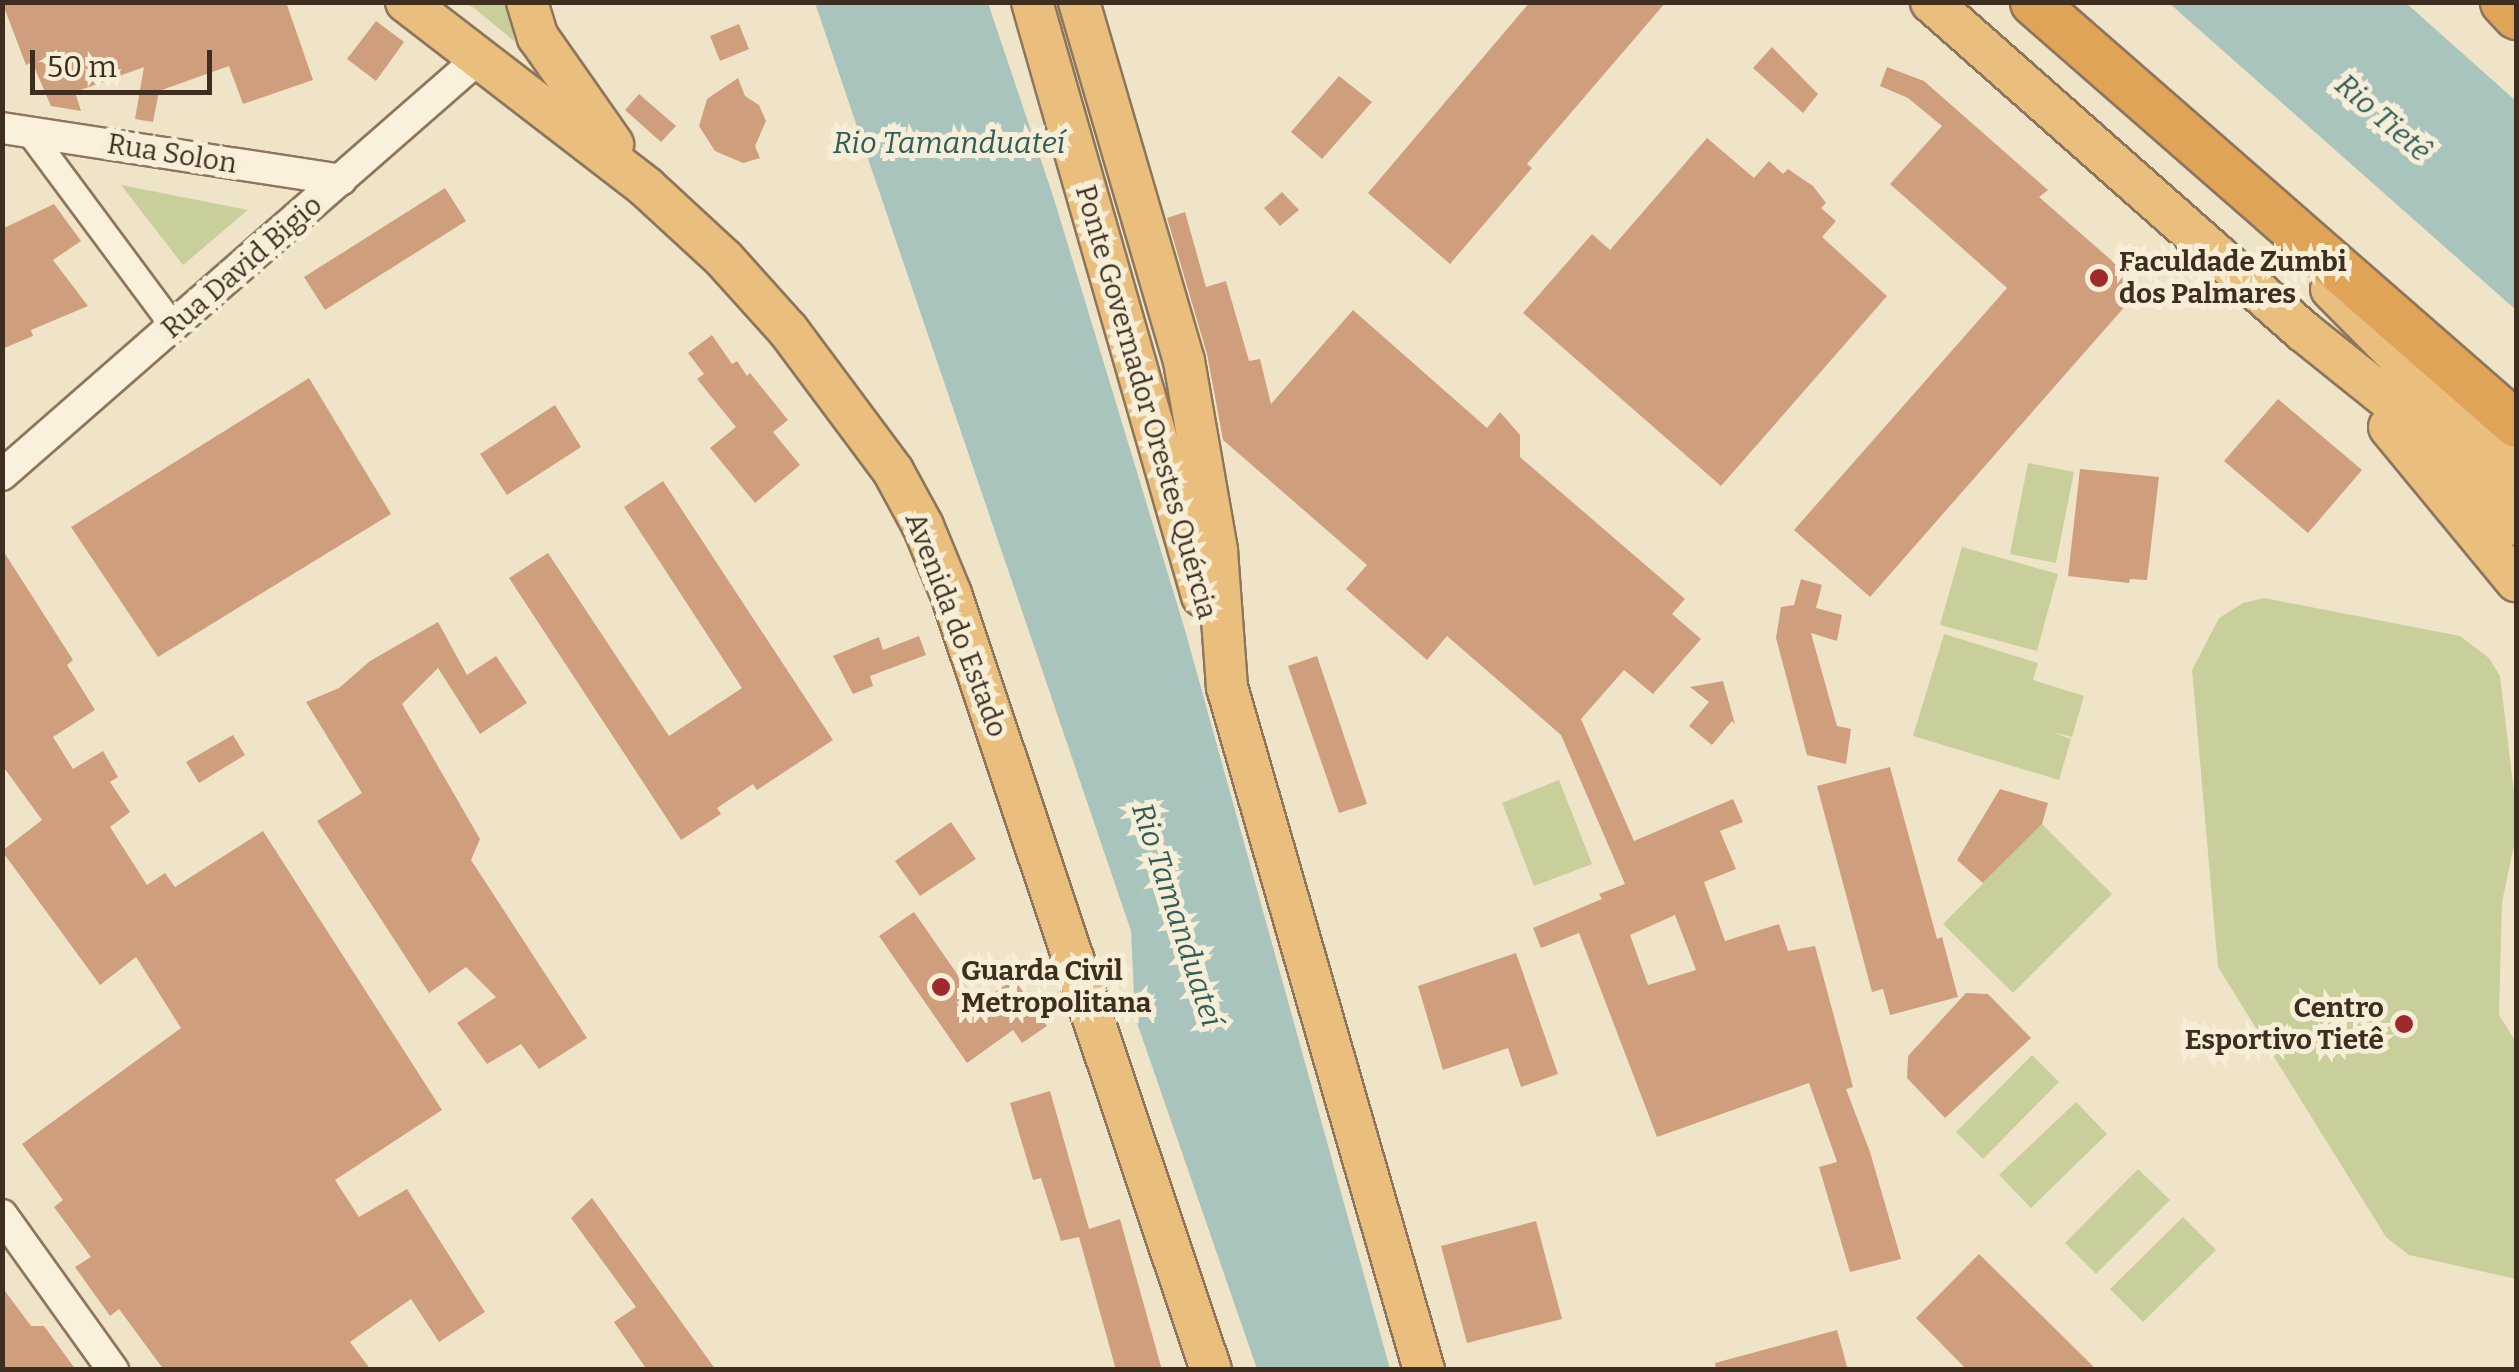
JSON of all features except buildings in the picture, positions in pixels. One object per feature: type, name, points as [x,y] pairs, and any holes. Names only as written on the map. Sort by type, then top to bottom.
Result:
[{"type":"highway","name":"Avenida do Estado","points":[[406,2],[646,187],[724,259],[788,330],[856,416],[923,526],[951,594],[1210,1370]]},
{"type":"highway","points":[[526,2],[538,37],[574,93],[646,187]]},
{"type":"highway","name":"Ponte Governador Orestes Quércia","points":[[1032,2],[1227,687]]},
{"type":"highway","points":[[1079,2],[1184,360],[1217,551],[1227,687],[1424,1370]]},
{"type":"highway","points":[[1930,2],[2303,331],[2431,436],[2516,526]]},
{"type":"highway","points":[[2033,2],[2516,424]]},
{"type":"highway","points":[[2503,2],[2516,16]]},
{"type":"highway","points":[[2267,207],[2322,279],[2516,476]]},
{"type":"highway","points":[[2303,331],[2410,450],[2516,581]]},
{"type":"street","name":"Rua David Bigio","points":[[2,475],[480,58]]},
{"type":"street","name":"Rua Solon","points":[[16,130],[341,180]]},
{"type":"street","points":[[16,130],[174,326]]},
{"type":"street","points":[[2,1215],[113,1370]]},
{"type":"green space","points":[[466,3],[508,3],[515,42],[474,8]]},
{"type":"green space","points":[[121,185],[248,210],[183,265]]},
{"type":"green space","points":[[2028,463],[2074,472],[2056,563],[2010,554]]},
{"type":"green space","points":[[1962,547],[2058,574],[2037,651],[1940,625]]},
{"type":"green space","points":[[2264,598],[2460,636],[2489,658],[2500,676],[2516,809],[2516,836],[2502,902],[2499,1015],[2516,1042],[2516,1279],[2409,1255],[2386,1237],[2218,967],[2192,670],[2219,618],[2243,603]]},
{"type":"green space","points":[[1944,634],[2038,663],[2033,680],[2084,696],[2072,737],[2052,732],[2071,739],[2059,780],[1913,736]]},
{"type":"green space","points":[[1559,780],[1592,864],[1534,886],[1502,803]]},
{"type":"green space","points":[[2042,824],[2112,894],[2013,993],[1943,924]]},
{"type":"green space","points":[[2032,1055],[2059,1082],[1983,1159],[1956,1132]]},
{"type":"green space","points":[[2076,1102],[2107,1134],[2031,1208],[1999,1175]]},
{"type":"green space","points":[[2138,1169],[2170,1200],[2096,1274],[2065,1243]]},
{"type":"green space","points":[[2183,1217],[2216,1250],[2143,1322],[2110,1289]]},
{"type":"water","name":"Rio Tamanduateí","points":[[815,3],[988,3],[1054,199],[1185,630],[1390,1369],[1257,1369],[1135,1017],[1131,931]]},
{"type":"water","name":"Rio Tietê","points":[[2169,3],[2406,3],[2516,101],[2516,310]]},
{"type":"place","name":"Faculdade Zumbi dos Palmares","points":[[2099,278]]},
{"type":"place","name":"Guarda Civil Metropolitana","points":[[941,987]]},
{"type":"place","name":"Centro Esportivo Tietê","points":[[2404,1024]]}]
